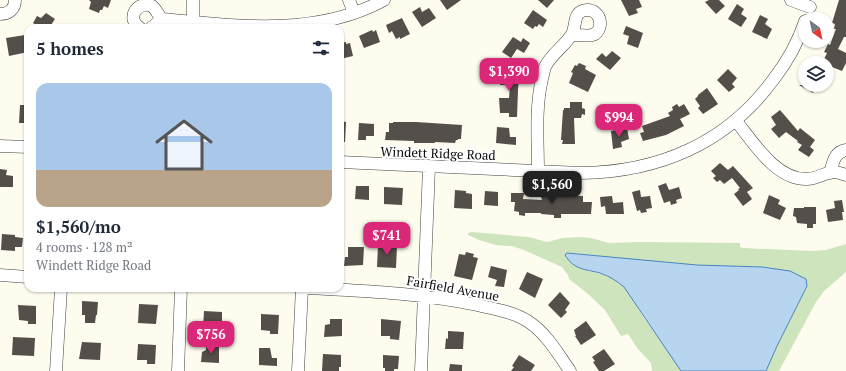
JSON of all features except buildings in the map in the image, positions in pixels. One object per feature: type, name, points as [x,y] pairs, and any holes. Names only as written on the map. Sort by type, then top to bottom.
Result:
[{"type":"street","points":[[0,14],[5,14],[12,10],[15,0]]},
{"type":"street","points":[[136,24],[133,16],[136,9],[146,4],[153,6],[162,19],[194,24],[192,0]]},
{"type":"street","points":[[350,0],[354,13]]},
{"type":"street","points":[[306,24],[322,22],[354,13],[384,0]]},
{"type":"street","points":[[791,0],[811,3]]},
{"type":"street","points":[[156,24],[162,19]]},
{"type":"street","points":[[538,171],[539,93],[545,67],[571,36]]},
{"type":"street","name":"Windett Ridge Road","points":[[344,162],[429,167],[603,172],[625,170],[651,164],[691,149],[713,137],[736,121],[752,105],[781,70],[794,48],[798,38]]},
{"type":"street","points":[[736,121],[773,165],[780,171],[798,178],[807,179],[817,178],[836,172],[846,175]]},
{"type":"street","points":[[0,146],[24,147]]},
{"type":"street","points":[[830,173],[835,156],[840,151],[846,150]]},
{"type":"street","points":[[421,371],[429,167]]},
{"type":"street","points":[[0,275],[24,277]]},
{"type":"street","name":"Fairfield Avenue","points":[[344,290],[398,293],[450,299],[516,315],[530,322],[542,332],[569,371]]},
{"type":"street","points":[[56,371],[61,292]]},
{"type":"street","points":[[178,371],[181,292]]},
{"type":"street","points":[[298,371],[302,292]]},
{"type":"green space","points":[[472,232],[529,237],[547,242],[563,238],[580,237],[591,238],[609,243],[740,243],[740,247],[743,248],[813,251],[826,250],[846,244],[846,272],[824,291],[816,302],[779,371],[766,371],[807,286],[762,267],[697,265],[567,253],[565,255],[576,266],[605,275],[623,285],[681,371],[652,371],[651,363],[638,349],[628,334],[621,336],[605,310],[569,279],[562,267],[524,250],[512,246],[496,245],[468,235],[468,233]]},
{"type":"water","points":[[567,253],[697,265],[762,267],[790,271],[806,279],[807,286],[766,371],[681,371],[624,287],[607,276],[585,270],[572,264],[565,255]]}]
